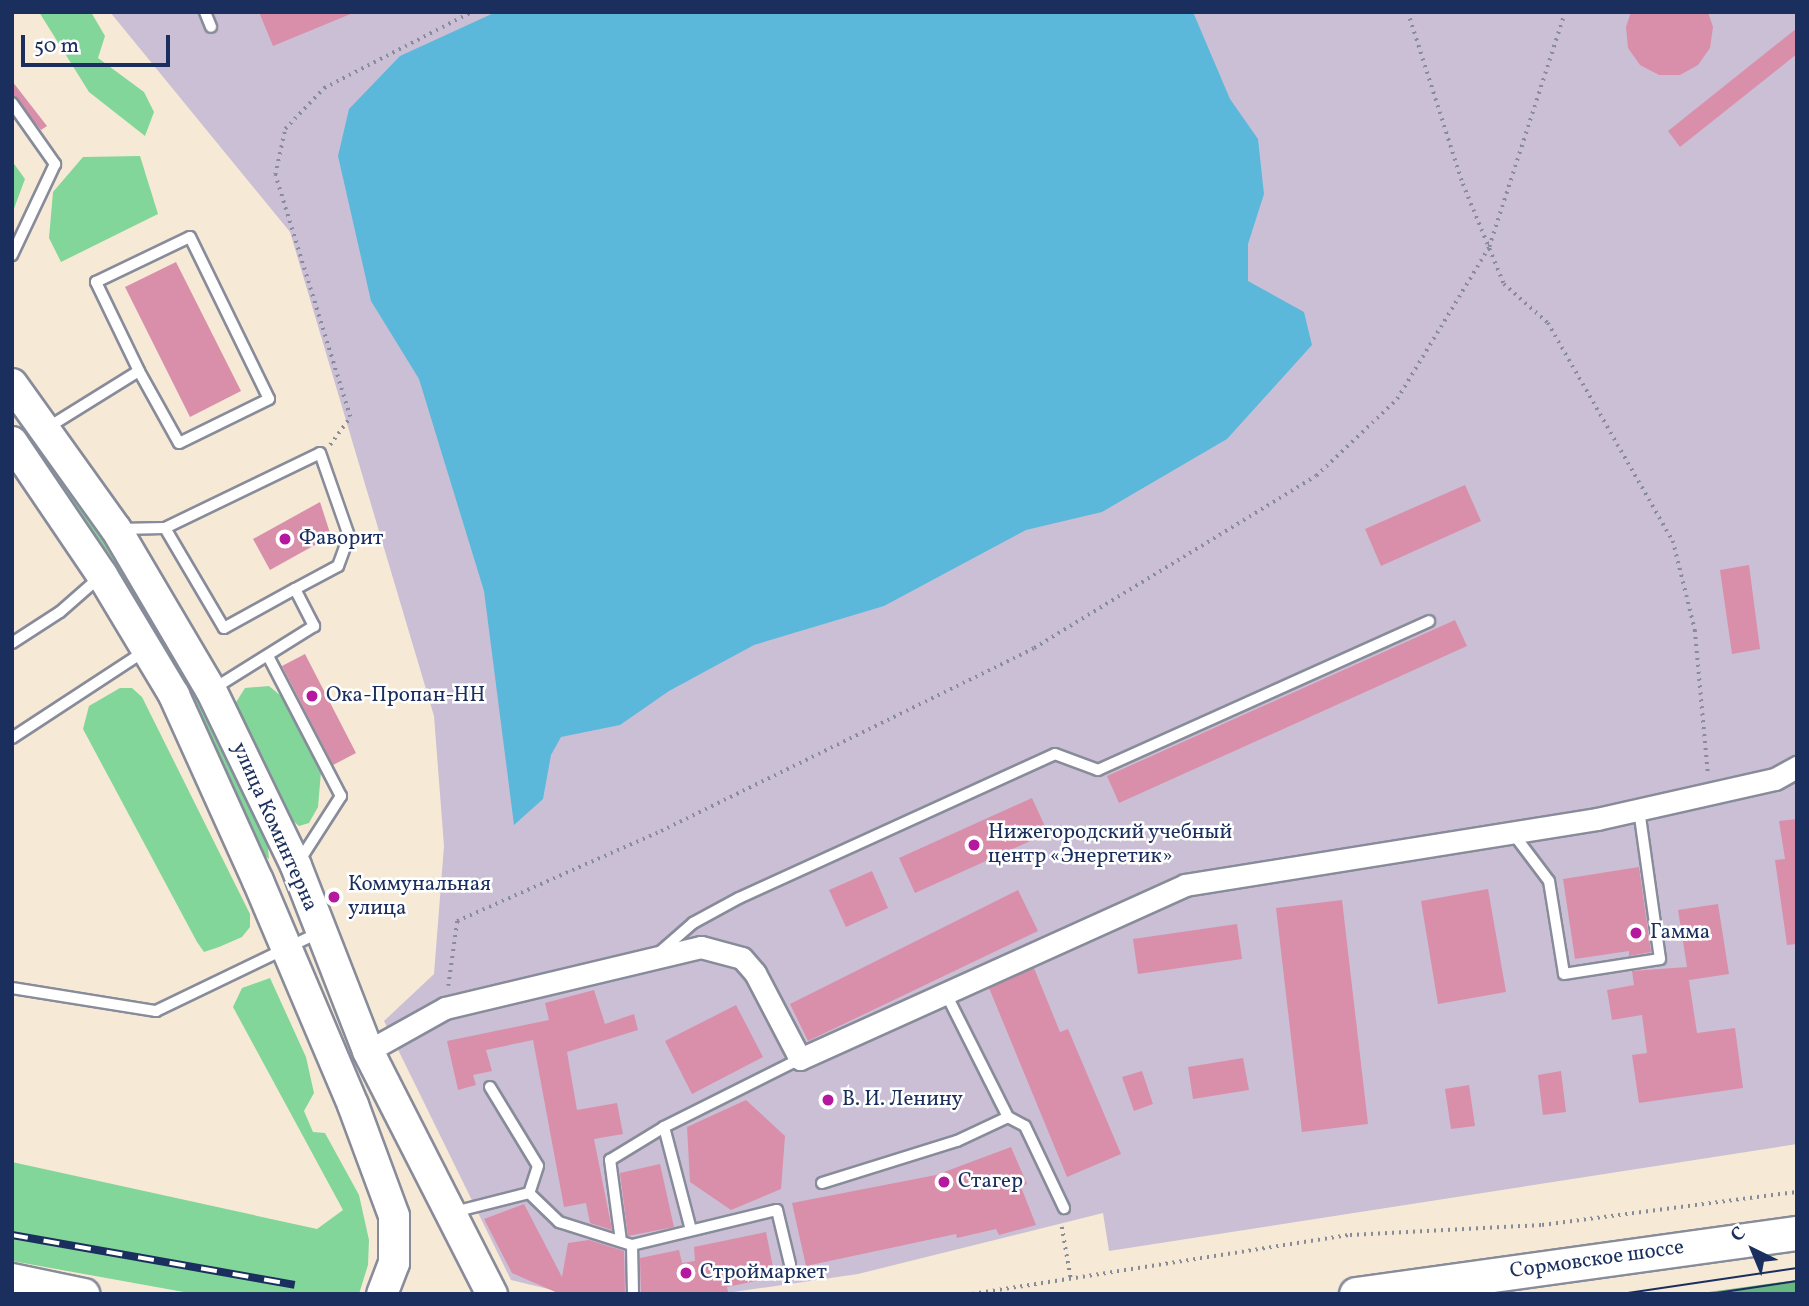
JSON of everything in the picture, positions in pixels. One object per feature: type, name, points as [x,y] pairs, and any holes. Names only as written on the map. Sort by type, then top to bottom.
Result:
[{"type":"main road","name":"улица Коминтерна","points":[[12,384],[116,529],[211,690],[296,866],[368,1051],[448,1214],[492,1294]]},
{"type":"main road","points":[[15,445],[45,429]]},
{"type":"main road","name":"улица Коминтерна","points":[[15,445],[148,649],[194,737],[353,1105],[394,1216],[394,1263],[382,1294]]},
{"type":"main road","name":"Сормовское шоссе","points":[[1356,1294],[1797,1233]]},
{"type":"main road","points":[[12,1279],[84,1294]]},
{"type":"street","points":[[368,1051],[445,1009],[701,947],[742,958],[755,973],[800,1059],[1185,885],[1639,810],[1775,779],[1797,766]]},
{"type":"lane","points":[[205,12],[211,27]]},
{"type":"lane","points":[[12,103],[55,164],[12,255]]},
{"type":"lane","points":[[190,237],[269,399],[179,443],[139,371],[96,282],[190,237]]},
{"type":"lane","points":[[45,429],[139,371]]},
{"type":"lane","points":[[116,529],[165,528],[320,453],[349,536],[338,566],[224,628],[165,528]]},
{"type":"lane","points":[[12,643],[60,612],[102,575]]},
{"type":"lane","points":[[211,690],[314,626],[296,589]]},
{"type":"lane","points":[[656,956],[693,923],[738,898],[1055,754],[1098,770],[1429,621]]},
{"type":"lane","points":[[12,738],[148,649]]},
{"type":"lane","points":[[268,656],[341,796],[296,866]]},
{"type":"lane","points":[[1512,832],[1549,881],[1564,974],[1660,958],[1639,810]]},
{"type":"lane","points":[[12,988],[156,1011],[320,932]]},
{"type":"lane","points":[[945,992],[1008,1117],[1025,1126],[1064,1208]]},
{"type":"lane","points":[[633,1294],[627,1243],[610,1160],[664,1127],[800,1059]]},
{"type":"lane","points":[[491,1087],[538,1166],[529,1194]]},
{"type":"lane","points":[[822,1183],[957,1141],[1008,1117]]},
{"type":"lane","points":[[664,1127],[691,1230]]},
{"type":"lane","points":[[448,1214],[529,1194]]},
{"type":"lane","points":[[529,1194],[559,1222],[627,1243],[777,1210],[790,1264]]},
{"type":"path","points":[[320,453],[350,417],[275,175],[285,130],[324,88],[472,12]]},
{"type":"path","points":[[1408,12],[1463,184],[1504,284],[1548,323],[1673,541],[1695,630],[1710,794]]},
{"type":"path","points":[[445,1009],[457,921],[661,831],[1034,648],[1316,476],[1397,399],[1489,247],[1565,12]]},
{"type":"path","points":[[972,1294],[1350,1235],[1542,1225],[1797,1192]]},
{"type":"path","points":[[1062,1227],[1071,1279]]},
{"type":"shaded area","points":[[110,12],[1797,12],[1797,1144],[1109,1251],[1103,1213],[858,1274],[720,1294],[569,1294],[511,1280],[384,1021],[434,974],[444,846],[434,716],[290,232]]},
{"type":"green space","points":[[39,12],[91,12],[105,36],[98,58],[144,92],[154,112],[145,136],[89,92]]},
{"type":"green space","points":[[140,156],[158,214],[61,262],[49,238],[53,192],[83,157]]},
{"type":"green space","points":[[12,161],[25,179],[12,214]]},
{"type":"green space","points":[[40,447],[107,540],[185,671],[267,839],[269,859],[261,853],[35,453]]},
{"type":"green space","points":[[269,686],[281,696],[321,772],[318,807],[309,823],[299,826],[285,814],[233,707],[245,688]]},
{"type":"green space","points":[[120,688],[132,688],[142,697],[250,914],[250,927],[242,937],[204,952],[83,729],[89,706]]},
{"type":"green space","points":[[270,978],[306,1057],[314,1093],[304,1111],[313,1132],[325,1133],[359,1195],[369,1240],[368,1265],[359,1294],[195,1294],[12,1261],[12,1162],[317,1229],[343,1210],[233,1007],[242,988]]},
{"type":"green space","points":[[1797,1280],[1797,1294],[1694,1294]]},
{"type":"water","points":[[496,12],[1193,12],[1230,99],[1258,139],[1264,194],[1248,244],[1248,281],[1304,312],[1312,345],[1227,439],[1102,512],[1026,530],[884,606],[754,645],[669,691],[620,725],[561,737],[551,755],[543,799],[514,825],[484,591],[419,379],[371,301],[338,156],[349,109],[400,56]]},
{"type":"building","points":[[259,12],[353,12],[353,13],[273,46]]},
{"type":"building","points":[[1631,12],[1708,12],[1713,27],[1710,48],[1698,65],[1680,75],[1659,75],[1640,65],[1628,48],[1626,27]]},
{"type":"building","points":[[1797,28],[1797,54],[1680,147],[1668,131]]},
{"type":"building","points":[[12,81],[47,126],[41,130],[12,95]]},
{"type":"building","points":[[176,262],[241,391],[190,417],[125,287]]},
{"type":"building","points":[[1465,485],[1481,521],[1381,566],[1365,529]]},
{"type":"building","points":[[320,502],[331,536],[270,570],[253,539]]},
{"type":"building","points":[[1749,565],[1760,649],[1732,654],[1720,570]]},
{"type":"building","points":[[1455,620],[1467,646],[1119,803],[1107,776]]},
{"type":"building","points":[[305,654],[356,753],[333,765],[282,666]]},
{"type":"building","name":"Нижегородский учебный центр «Энергетик»","points":[[1032,798],[1048,833],[915,893],[899,858]]},
{"type":"building","points":[[1797,819],[1797,944],[1787,945],[1775,860],[1785,859],[1779,821]]},
{"type":"building","points":[[1639,867],[1651,952],[1629,956],[1629,951],[1575,959],[1563,879]]},
{"type":"building","points":[[872,871],[888,908],[846,927],[829,890]]},
{"type":"building","points":[[1488,889],[1506,992],[1438,1004],[1421,901]]},
{"type":"building","points":[[1018,890],[1038,931],[808,1041],[790,1004]]},
{"type":"building","points":[[1342,900],[1368,1124],[1302,1132],[1276,908]]},
{"type":"building","points":[[1718,904],[1729,974],[1689,980],[1688,974],[1697,1033],[1735,1028],[1743,1088],[1639,1103],[1632,1055],[1647,1053],[1642,1015],[1612,1020],[1607,990],[1634,985],[1632,971],[1687,967],[1678,910]]},
{"type":"building","points":[[1237,924],[1242,959],[1138,974],[1133,939]]},
{"type":"building","points":[[1034,968],[1060,1032],[1068,1029],[1121,1154],[1067,1177],[989,988]]},
{"type":"building","points":[[594,990],[605,1024],[634,1014],[638,1030],[567,1052],[577,1110],[617,1103],[623,1134],[594,1139],[612,1230],[590,1223],[586,1203],[564,1207],[533,1040],[486,1050],[492,1071],[473,1075],[476,1085],[458,1090],[447,1041],[549,1020],[545,1003]]},
{"type":"building","points":[[736,1005],[763,1057],[692,1094],[665,1041]]},
{"type":"building","points":[[1243,1058],[1249,1090],[1193,1099],[1188,1067]]},
{"type":"building","points":[[1142,1071],[1153,1104],[1134,1111],[1122,1077]]},
{"type":"building","points":[[1561,1071],[1566,1112],[1543,1115],[1538,1075]]},
{"type":"building","points":[[1469,1085],[1475,1126],[1451,1129],[1445,1089]]},
{"type":"building","points":[[746,1100],[785,1136],[781,1189],[731,1210],[690,1182],[687,1127]]},
{"type":"building","points":[[1011,1147],[1027,1184],[1021,1187],[1036,1225],[999,1235],[996,1229],[957,1238],[956,1234],[806,1266],[792,1203],[936,1175]]},
{"type":"building","points":[[660,1164],[674,1227],[628,1236],[620,1173]]},
{"type":"building","points":[[524,1204],[562,1277],[568,1243],[589,1240],[624,1251],[625,1294],[560,1294],[512,1273],[484,1219]]},
{"type":"building","points":[[766,1232],[775,1277],[727,1287],[728,1292],[641,1294],[640,1258],[679,1250],[682,1263],[695,1261],[694,1247]]},
{"type":"tram line","points":[[1621,1294],[1797,1268]]},
{"type":"tram line","points":[[1710,1294],[1797,1281]]},
{"type":"railway","points":[[12,1235],[295,1285]]},
{"type":"place","name":"Фаворит","points":[[285,539]]},
{"type":"place","name":"Ока-Пропан-НН","points":[[312,696]]},
{"type":"place","name":"Нижегородский учебный центр «Энергетик»","points":[[974,845]]},
{"type":"place","name":"Коммунальная улица","points":[[334,897]]},
{"type":"place","name":"Гамма","points":[[1636,933]]},
{"type":"place","name":"В. И. Ленину","points":[[828,1100]]},
{"type":"place","name":"Стагер","points":[[944,1182]]},
{"type":"place","name":"Строймаркет","points":[[686,1273]]}]
